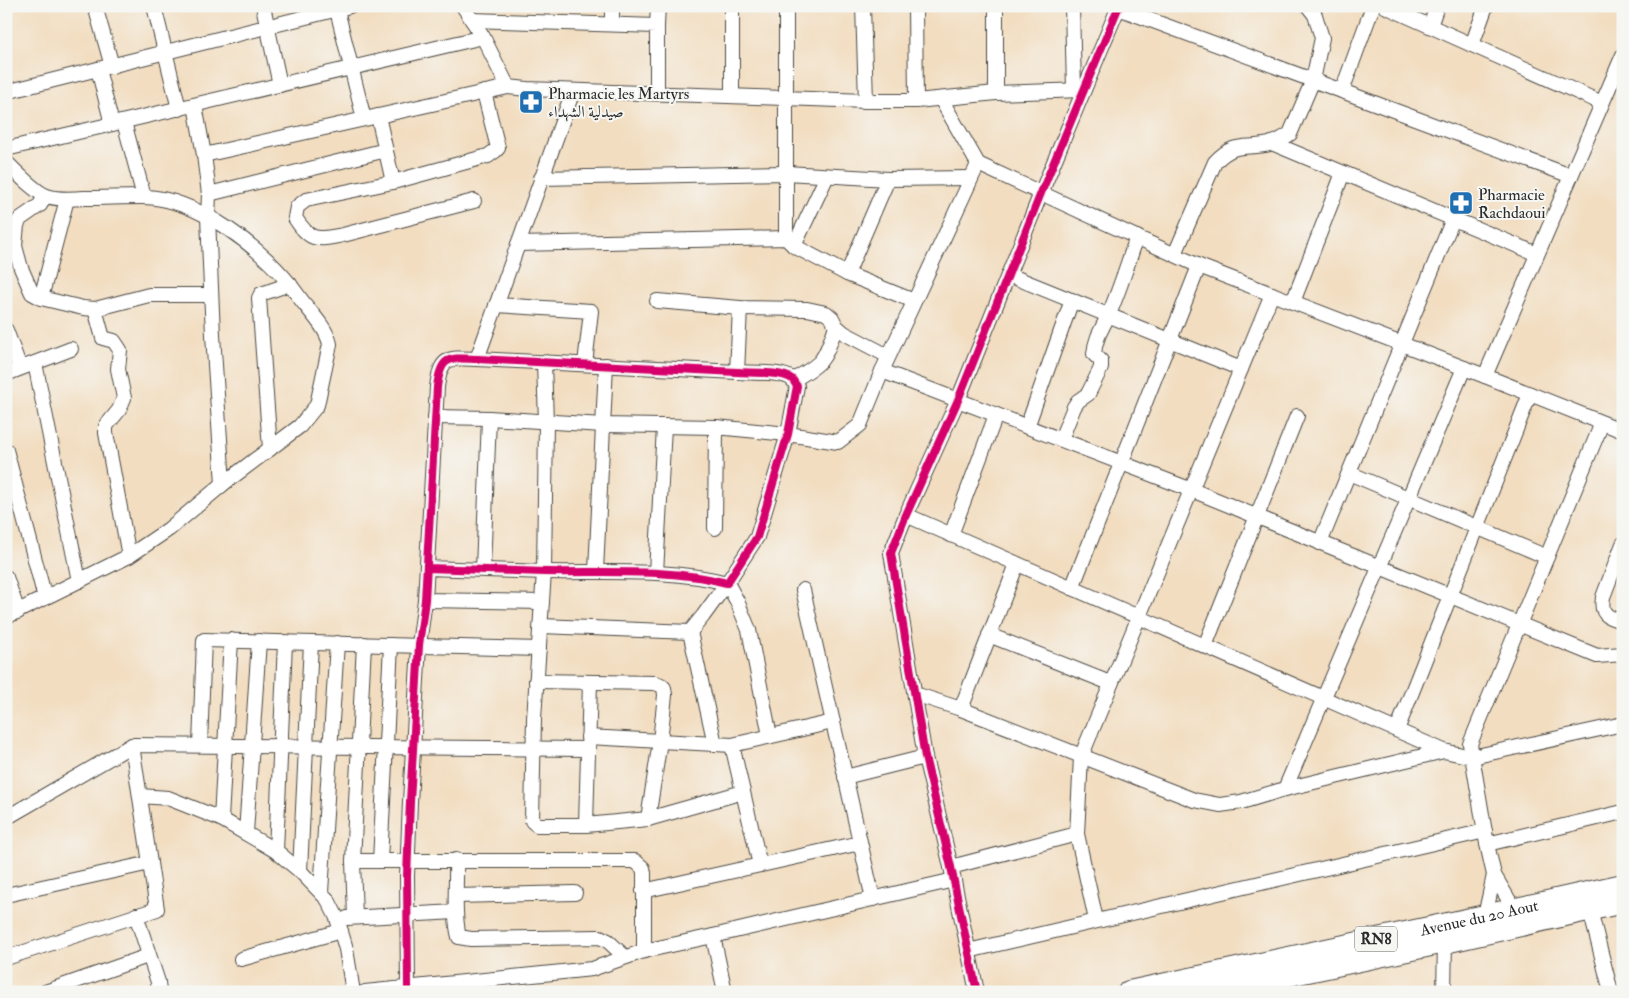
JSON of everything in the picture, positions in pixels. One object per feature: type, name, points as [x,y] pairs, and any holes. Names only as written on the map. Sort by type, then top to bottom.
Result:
[{"type":"main road","name":"Avenue du 20 Aout","points":[[1129,992],[1623,885]]},
{"type":"main road","name":"Avenue du 20 Aout","points":[[1209,992],[1623,902]]},
{"type":"street","points":[[96,6],[112,66]]},
{"type":"street","points":[[154,6],[178,109]]},
{"type":"street","points":[[262,6],[280,85]]},
{"type":"street","points":[[463,6],[482,37],[508,87]]},
{"type":"street","points":[[612,6],[612,24]]},
{"type":"street","points":[[657,93],[658,6]]},
{"type":"street","points":[[732,6],[732,96]]},
{"type":"street","points":[[786,6],[786,174],[790,242]]},
{"type":"street","points":[[863,6],[866,101]]},
{"type":"street","points":[[915,6],[916,101]]},
{"type":"street","points":[[996,6],[996,93]]},
{"type":"street","points":[[1072,6],[1078,90]]},
{"type":"street","points":[[1175,254],[1215,162],[1232,148],[1272,143],[1290,134],[1313,80],[1322,38],[1316,15],[1308,6]]},
{"type":"street","points":[[1342,91],[1374,6]]},
{"type":"street","points":[[1385,6],[1602,103]]},
{"type":"street","points":[[1430,26],[1437,6]]},
{"type":"street","points":[[1472,45],[1486,6]]},
{"type":"street","points":[[6,92],[341,7],[352,68],[386,150],[393,182]]},
{"type":"street","points":[[977,992],[925,757],[891,553],[906,515],[958,400],[1009,274],[1041,193],[1078,90],[1118,7],[1571,176]]},
{"type":"street","points":[[472,20],[657,26]]},
{"type":"street","points":[[6,149],[482,37]]},
{"type":"street","points":[[1485,376],[1623,55]]},
{"type":"street","points":[[98,69],[144,197]]},
{"type":"street","points":[[204,155],[508,87],[866,101],[916,101],[996,93],[1078,90]]},
{"type":"street","points":[[477,359],[573,91]]},
{"type":"street","points":[[474,201],[343,235],[322,238],[314,238],[305,233],[295,218],[297,207],[306,200],[393,182],[488,156],[496,151],[498,148],[484,92]]},
{"type":"street","points":[[941,98],[978,164],[1199,266],[1623,431]]},
{"type":"street","points":[[195,105],[209,194],[211,295],[223,484]]},
{"type":"street","points":[[1272,143],[1537,254]]},
{"type":"street","points":[[209,194],[386,150]]},
{"type":"street","points":[[6,162],[30,185],[46,196],[67,199],[144,197],[174,201],[208,217],[261,254],[290,284],[323,329],[330,344],[317,405],[300,426],[223,484],[169,529],[129,556],[12,614],[6,577]]},
{"type":"street","points":[[435,417],[489,418],[603,426],[716,427],[788,434],[838,442],[860,425],[888,356],[978,164]]},
{"type":"street","points":[[1293,302],[1343,173]]},
{"type":"street","points":[[541,178],[786,174],[888,179],[971,178]]},
{"type":"street","points":[[790,242],[827,176]]},
{"type":"street","points":[[847,274],[888,179]]},
{"type":"street","points":[[46,196],[36,209],[20,219],[17,225],[15,246],[21,268],[32,293],[41,298],[95,309],[149,295],[211,295]]},
{"type":"street","points":[[41,298],[67,199]]},
{"type":"street","points":[[1320,543],[1453,219]]},
{"type":"street","points":[[1061,439],[1074,407],[1078,401],[1088,394],[1101,368],[1101,361],[1094,354],[1100,329],[1108,315],[1138,237]]},
{"type":"street","points":[[518,244],[790,242],[847,274],[914,301]]},
{"type":"street","points":[[1072,588],[1199,266]]},
{"type":"street","points":[[1009,274],[1241,369]]},
{"type":"street","points":[[270,449],[259,298],[261,294],[290,284]]},
{"type":"street","points":[[1096,920],[1078,834],[1081,757],[1272,294]]},
{"type":"street","points":[[1028,427],[1072,300]]},
{"type":"street","points":[[656,302],[740,308],[807,309],[826,313],[844,333],[888,356]]},
{"type":"street","points":[[496,305],[591,311],[585,364]]},
{"type":"street","points":[[737,372],[740,308]]},
{"type":"street","points":[[95,309],[103,338],[114,341],[120,350],[118,369],[124,398],[119,410],[106,426],[106,433],[129,556]]},
{"type":"street","points":[[793,380],[815,368],[825,357],[836,326]]},
{"type":"street","points":[[6,330],[20,368]]},
{"type":"street","points":[[6,374],[71,349]]},
{"type":"street","points":[[408,986],[408,861],[419,645],[425,600],[439,372],[447,360],[477,359],[774,374],[793,380],[796,386],[796,394],[788,434],[757,537],[704,616],[690,632]]},
{"type":"street","points":[[544,362],[546,422],[544,572],[533,748],[533,824],[546,826],[586,825],[648,819],[743,792]]},
{"type":"street","points":[[35,364],[79,581]]},
{"type":"street","points":[[596,572],[606,365]]},
{"type":"street","points":[[1285,789],[1464,368]]},
{"type":"street","points":[[882,370],[1192,490],[1597,656],[1623,654]]},
{"type":"street","points":[[1397,730],[1530,394]]},
{"type":"street","points":[[951,535],[996,415]]},
{"type":"street","points":[[1204,646],[1297,416]]},
{"type":"street","points":[[483,570],[489,418]]},
{"type":"street","points":[[1514,909],[1494,875],[1470,744],[1602,423]]},
{"type":"street","points":[[656,573],[664,427]]},
{"type":"street","points":[[715,528],[716,427]]},
{"type":"street","points":[[6,450],[46,598]]},
{"type":"street","points":[[1350,473],[1547,557]]},
{"type":"street","points":[[906,515],[1444,751],[1472,757],[1623,724]]},
{"type":"street","points":[[1623,544],[1603,597],[1602,606],[1604,612],[1611,619],[1623,621]]},
{"type":"street","points":[[961,709],[1017,564]]},
{"type":"street","points":[[427,568],[656,573],[706,578],[727,583]]},
{"type":"street","points":[[727,583],[748,630],[770,736]]},
{"type":"street","points":[[803,590],[873,899]]},
{"type":"street","points":[[425,600],[542,602]]},
{"type":"street","points":[[541,626],[690,632]]},
{"type":"street","points":[[690,632],[714,744]]},
{"type":"street","points":[[989,635],[1110,683]]},
{"type":"street","points":[[200,746],[204,640],[539,649]]},
{"type":"street","points":[[221,819],[231,640]]},
{"type":"street","points":[[246,833],[259,641]]},
{"type":"street","points":[[276,851],[285,642]]},
{"type":"street","points":[[300,871],[311,643]]},
{"type":"street","points":[[321,892],[337,643]]},
{"type":"street","points":[[355,917],[353,861],[364,644]]},
{"type":"street","points":[[380,860],[391,645]]},
{"type":"street","points":[[536,681],[648,682],[661,684],[664,688],[665,696],[648,819]]},
{"type":"street","points":[[586,825],[590,682]]},
{"type":"street","points":[[915,694],[961,709],[1194,800],[1220,805],[1241,802],[1285,789],[1444,751]]},
{"type":"street","points":[[6,818],[132,745],[533,748],[588,743],[660,741],[732,745],[833,722]]},
{"type":"street","points":[[6,958],[157,908],[132,745]]},
{"type":"street","points":[[732,745],[760,865]]},
{"type":"street","points":[[845,777],[925,757]]},
{"type":"street","points":[[140,796],[168,798],[221,819],[276,851],[300,871],[328,900],[339,924],[346,950],[353,992]]},
{"type":"street","points":[[968,951],[1096,920],[1486,837],[1623,812]]},
{"type":"street","points":[[365,992],[408,986],[592,969],[644,951],[873,899],[1078,834]]},
{"type":"street","points":[[644,891],[860,842]]},
{"type":"street","points":[[456,860],[456,912],[459,937],[465,939],[600,937],[608,940],[625,956]]},
{"type":"street","points":[[353,861],[635,861],[643,868],[644,951]]},
{"type":"street","points":[[6,895],[150,863]]},
{"type":"street","points":[[1485,916],[1494,875]]},
{"type":"street","points":[[457,896],[575,893]]},
{"type":"street","points":[[1590,910],[1610,992]]},
{"type":"street","points":[[242,959],[355,917],[456,912]]},
{"type":"street","points":[[136,915],[158,982],[159,992]]},
{"type":"street","points":[[713,936],[725,992]]},
{"type":"street","points":[[1444,992],[1445,942]]},
{"type":"street","points":[[45,992],[148,956]]},
{"type":"cycle path","points":[[977,992],[951,867],[925,757],[891,553],[906,515],[958,400],[1119,6]]},
{"type":"cycle path","points":[[408,987],[407,876],[419,645],[425,600],[437,387],[444,364],[453,359],[467,359],[766,373],[787,376],[797,386],[788,434],[757,537],[727,583],[705,578],[659,573],[427,568]]},
{"type":"place","name":"Pharmacie les Martyrs صيدلية الشهداء","points":[[531,102]]},
{"type":"place","name":"Pharmacie Rachdaoui","points":[[1461,203]]}]
